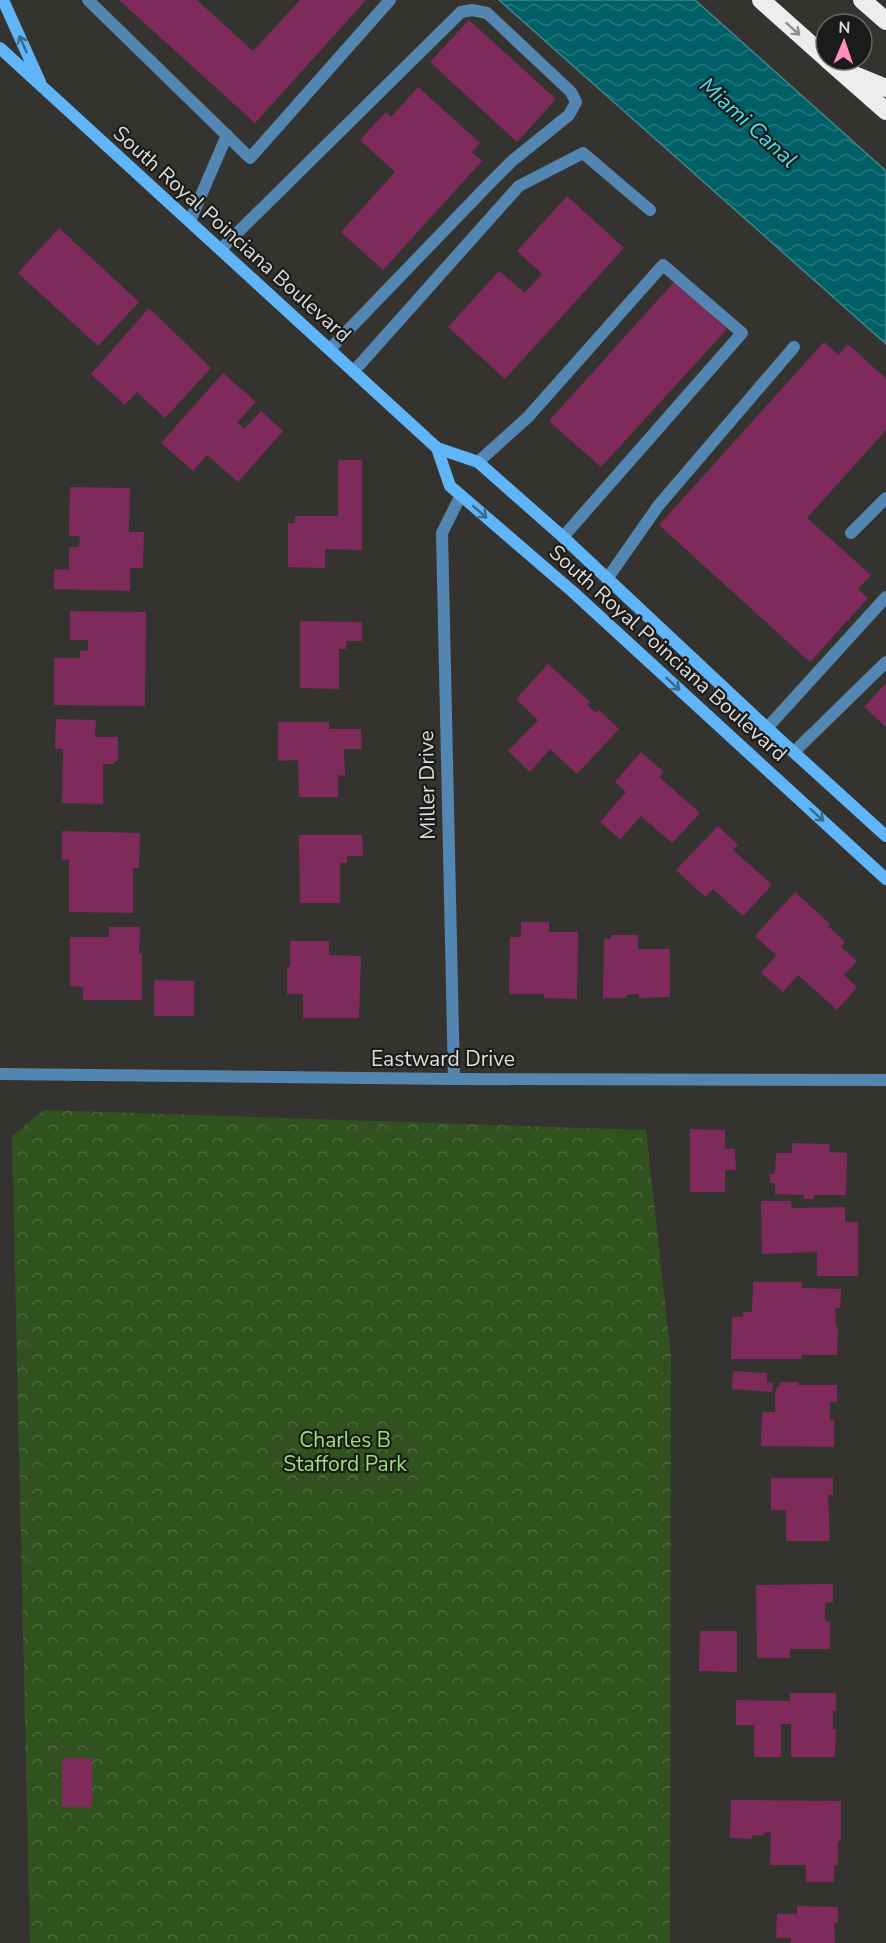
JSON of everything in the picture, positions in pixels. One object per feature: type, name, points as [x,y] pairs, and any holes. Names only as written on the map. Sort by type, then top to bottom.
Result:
[{"type":"highway","points":[[761,0],[814,48]]},
{"type":"highway","points":[[862,0],[886,21]]},
{"type":"highway","points":[[841,72],[886,111]]},
{"type":"highway","points":[[852,72],[886,88]]},
{"type":"street","points":[[3,0],[43,89]]},
{"type":"street","points":[[88,0],[250,158],[390,0]]},
{"type":"street","points":[[221,249],[461,12],[472,10],[487,13],[571,92],[576,102],[569,116],[512,161],[330,349]]},
{"type":"street","name":"South Royal Poinciana Boulevard","points":[[0,48],[437,448],[478,462],[563,537],[886,836]]},
{"type":"street","points":[[190,221],[227,135]]},
{"type":"street","points":[[354,371],[519,186],[583,153],[650,210]]},
{"type":"street","points":[[478,462],[528,417],[663,265],[742,333],[563,537]]},
{"type":"street","points":[[607,579],[658,506],[794,347]]},
{"type":"street","name":"South Royal Poinciana Boulevard","points":[[437,448],[450,486],[581,600],[886,879]]},
{"type":"street","name":"Miller Drive","points":[[454,1079],[442,533],[461,495]]},
{"type":"street","points":[[850,533],[886,498]]},
{"type":"street","points":[[767,728],[886,597]]},
{"type":"street","points":[[794,752],[886,662]]},
{"type":"street","name":"Eastward Drive","points":[[0,1074],[454,1079],[886,1080]]},
{"type":"green space","name":"Charles B Stafford Park","points":[[44,1110],[646,1130],[671,1357],[670,1943],[30,1943],[12,1136]]},
{"type":"water","name":"Miami Canal","points":[[499,0],[695,0],[886,171],[886,344]]},
{"type":"building","points":[[119,0],[197,0],[253,51],[300,0],[366,0],[255,123]]},
{"type":"building","points":[[469,20],[556,99],[517,142],[430,62]]},
{"type":"building","points":[[418,87],[480,143],[472,152],[482,161],[383,270],[341,232],[395,172],[360,140],[386,112],[391,117]]},
{"type":"building","points":[[567,196],[624,248],[505,379],[448,327],[499,271],[525,293],[542,274],[517,251]]},
{"type":"building","points":[[59,228],[139,302],[98,346],[18,273]]},
{"type":"building","points":[[675,281],[727,329],[601,467],[549,421]]},
{"type":"building","points":[[149,308],[211,368],[165,418],[137,392],[125,405],[91,374]]},
{"type":"building","points":[[824,342],[838,355],[848,344],[886,379],[886,430],[807,518],[871,575],[858,589],[868,598],[810,662],[659,525]]},
{"type":"building","points":[[223,373],[256,402],[237,423],[244,429],[261,411],[283,431],[238,482],[207,455],[193,471],[161,443]]},
{"type":"building","points":[[338,460],[362,460],[362,550],[325,549],[325,568],[288,567],[288,523],[295,523],[295,516],[338,516]]},
{"type":"building","points":[[70,487],[130,488],[129,532],[144,532],[143,568],[130,568],[130,591],[54,589],[54,569],[69,570],[69,547],[79,547],[80,536],[69,536]]},
{"type":"building","points":[[70,611],[146,612],[145,706],[54,705],[54,658],[80,658],[80,650],[88,651],[88,640],[70,640]]},
{"type":"building","points":[[300,621],[362,622],[362,641],[346,641],[346,649],[339,649],[339,689],[300,688]]},
{"type":"building","points":[[548,664],[590,702],[587,705],[596,713],[599,710],[619,729],[577,774],[550,749],[530,772],[508,751],[538,720],[516,699]]},
{"type":"building","points":[[886,683],[886,727],[864,707]]},
{"type":"building","points":[[56,719],[96,720],[95,737],[118,737],[118,761],[114,761],[114,764],[103,764],[103,804],[62,803],[63,749],[55,749]]},
{"type":"building","points":[[278,722],[329,722],[329,729],[361,729],[362,749],[344,749],[345,776],[338,775],[338,797],[299,797],[298,760],[278,761]]},
{"type":"building","points":[[641,752],[664,772],[659,777],[700,813],[672,843],[641,816],[620,839],[600,822],[626,792],[615,782]]},
{"type":"building","points":[[718,826],[738,845],[733,850],[772,885],[743,916],[713,889],[705,897],[676,870]]},
{"type":"building","points":[[62,831],[140,833],[139,868],[133,868],[133,913],[69,912],[69,859],[62,860]]},
{"type":"building","points":[[299,835],[362,835],[363,856],[347,856],[347,863],[340,863],[340,903],[300,903]]},
{"type":"building","points":[[795,892],[830,924],[828,926],[845,942],[841,947],[857,961],[844,975],[857,987],[837,1010],[798,975],[783,992],[761,973],[776,955],[755,936]]},
{"type":"building","points":[[521,922],[549,922],[549,932],[578,932],[577,999],[544,998],[544,994],[509,994],[510,937],[521,937]]},
{"type":"building","points":[[109,927],[140,927],[142,1000],[83,1000],[83,987],[70,986],[70,937],[109,937]]},
{"type":"building","points":[[611,935],[638,935],[638,949],[670,949],[670,997],[639,998],[639,994],[626,995],[626,998],[603,998],[604,939],[611,939]]},
{"type":"building","points":[[290,941],[329,941],[329,955],[361,956],[359,1018],[303,1018],[303,994],[287,994]]},
{"type":"building","points":[[154,980],[194,981],[194,1016],[154,1016]]},
{"type":"building","points":[[690,1129],[725,1130],[725,1149],[735,1149],[736,1170],[725,1170],[725,1192],[690,1192]]},
{"type":"building","points":[[792,1143],[830,1144],[829,1152],[847,1153],[846,1195],[814,1195],[814,1199],[804,1199],[804,1195],[775,1194],[775,1183],[770,1183],[770,1174],[775,1174],[776,1153],[792,1153]]},
{"type":"building","points":[[761,1201],[791,1201],[792,1208],[845,1207],[845,1222],[858,1222],[858,1276],[817,1276],[817,1252],[762,1254]]},
{"type":"building","points":[[753,1282],[802,1282],[802,1288],[841,1289],[840,1308],[835,1308],[836,1326],[838,1327],[837,1355],[802,1355],[801,1359],[731,1359],[732,1317],[743,1317],[743,1312],[752,1312]]},
{"type":"building","points":[[733,1371],[767,1373],[767,1382],[773,1383],[772,1392],[732,1389]]},
{"type":"building","points":[[780,1382],[798,1382],[798,1385],[837,1385],[837,1402],[830,1402],[830,1420],[834,1420],[834,1447],[761,1446],[762,1412],[775,1412],[775,1393]]},
{"type":"building","points":[[771,1478],[833,1478],[833,1495],[828,1495],[830,1541],[786,1541],[786,1510],[771,1510]]},
{"type":"building","points":[[833,1584],[833,1602],[825,1603],[825,1621],[830,1622],[830,1649],[790,1649],[790,1658],[757,1658],[756,1585]]},
{"type":"building","points":[[700,1631],[737,1631],[737,1672],[699,1671]]},
{"type":"building","points":[[790,1693],[836,1693],[836,1711],[833,1711],[833,1729],[836,1729],[835,1757],[791,1757],[791,1724],[781,1724],[781,1757],[754,1757],[754,1725],[736,1725],[736,1700],[790,1701]]},
{"type":"building","points":[[62,1758],[92,1758],[92,1807],[62,1807]]},
{"type":"building","points":[[731,1800],[841,1801],[841,1841],[838,1841],[838,1865],[834,1865],[834,1882],[806,1882],[806,1865],[770,1865],[771,1832],[764,1833],[763,1836],[752,1835],[752,1839],[730,1838]]},
{"type":"building","points":[[797,1906],[838,1907],[838,1923],[834,1923],[835,1943],[791,1943],[791,1938],[776,1938],[777,1914],[797,1914]]}]
